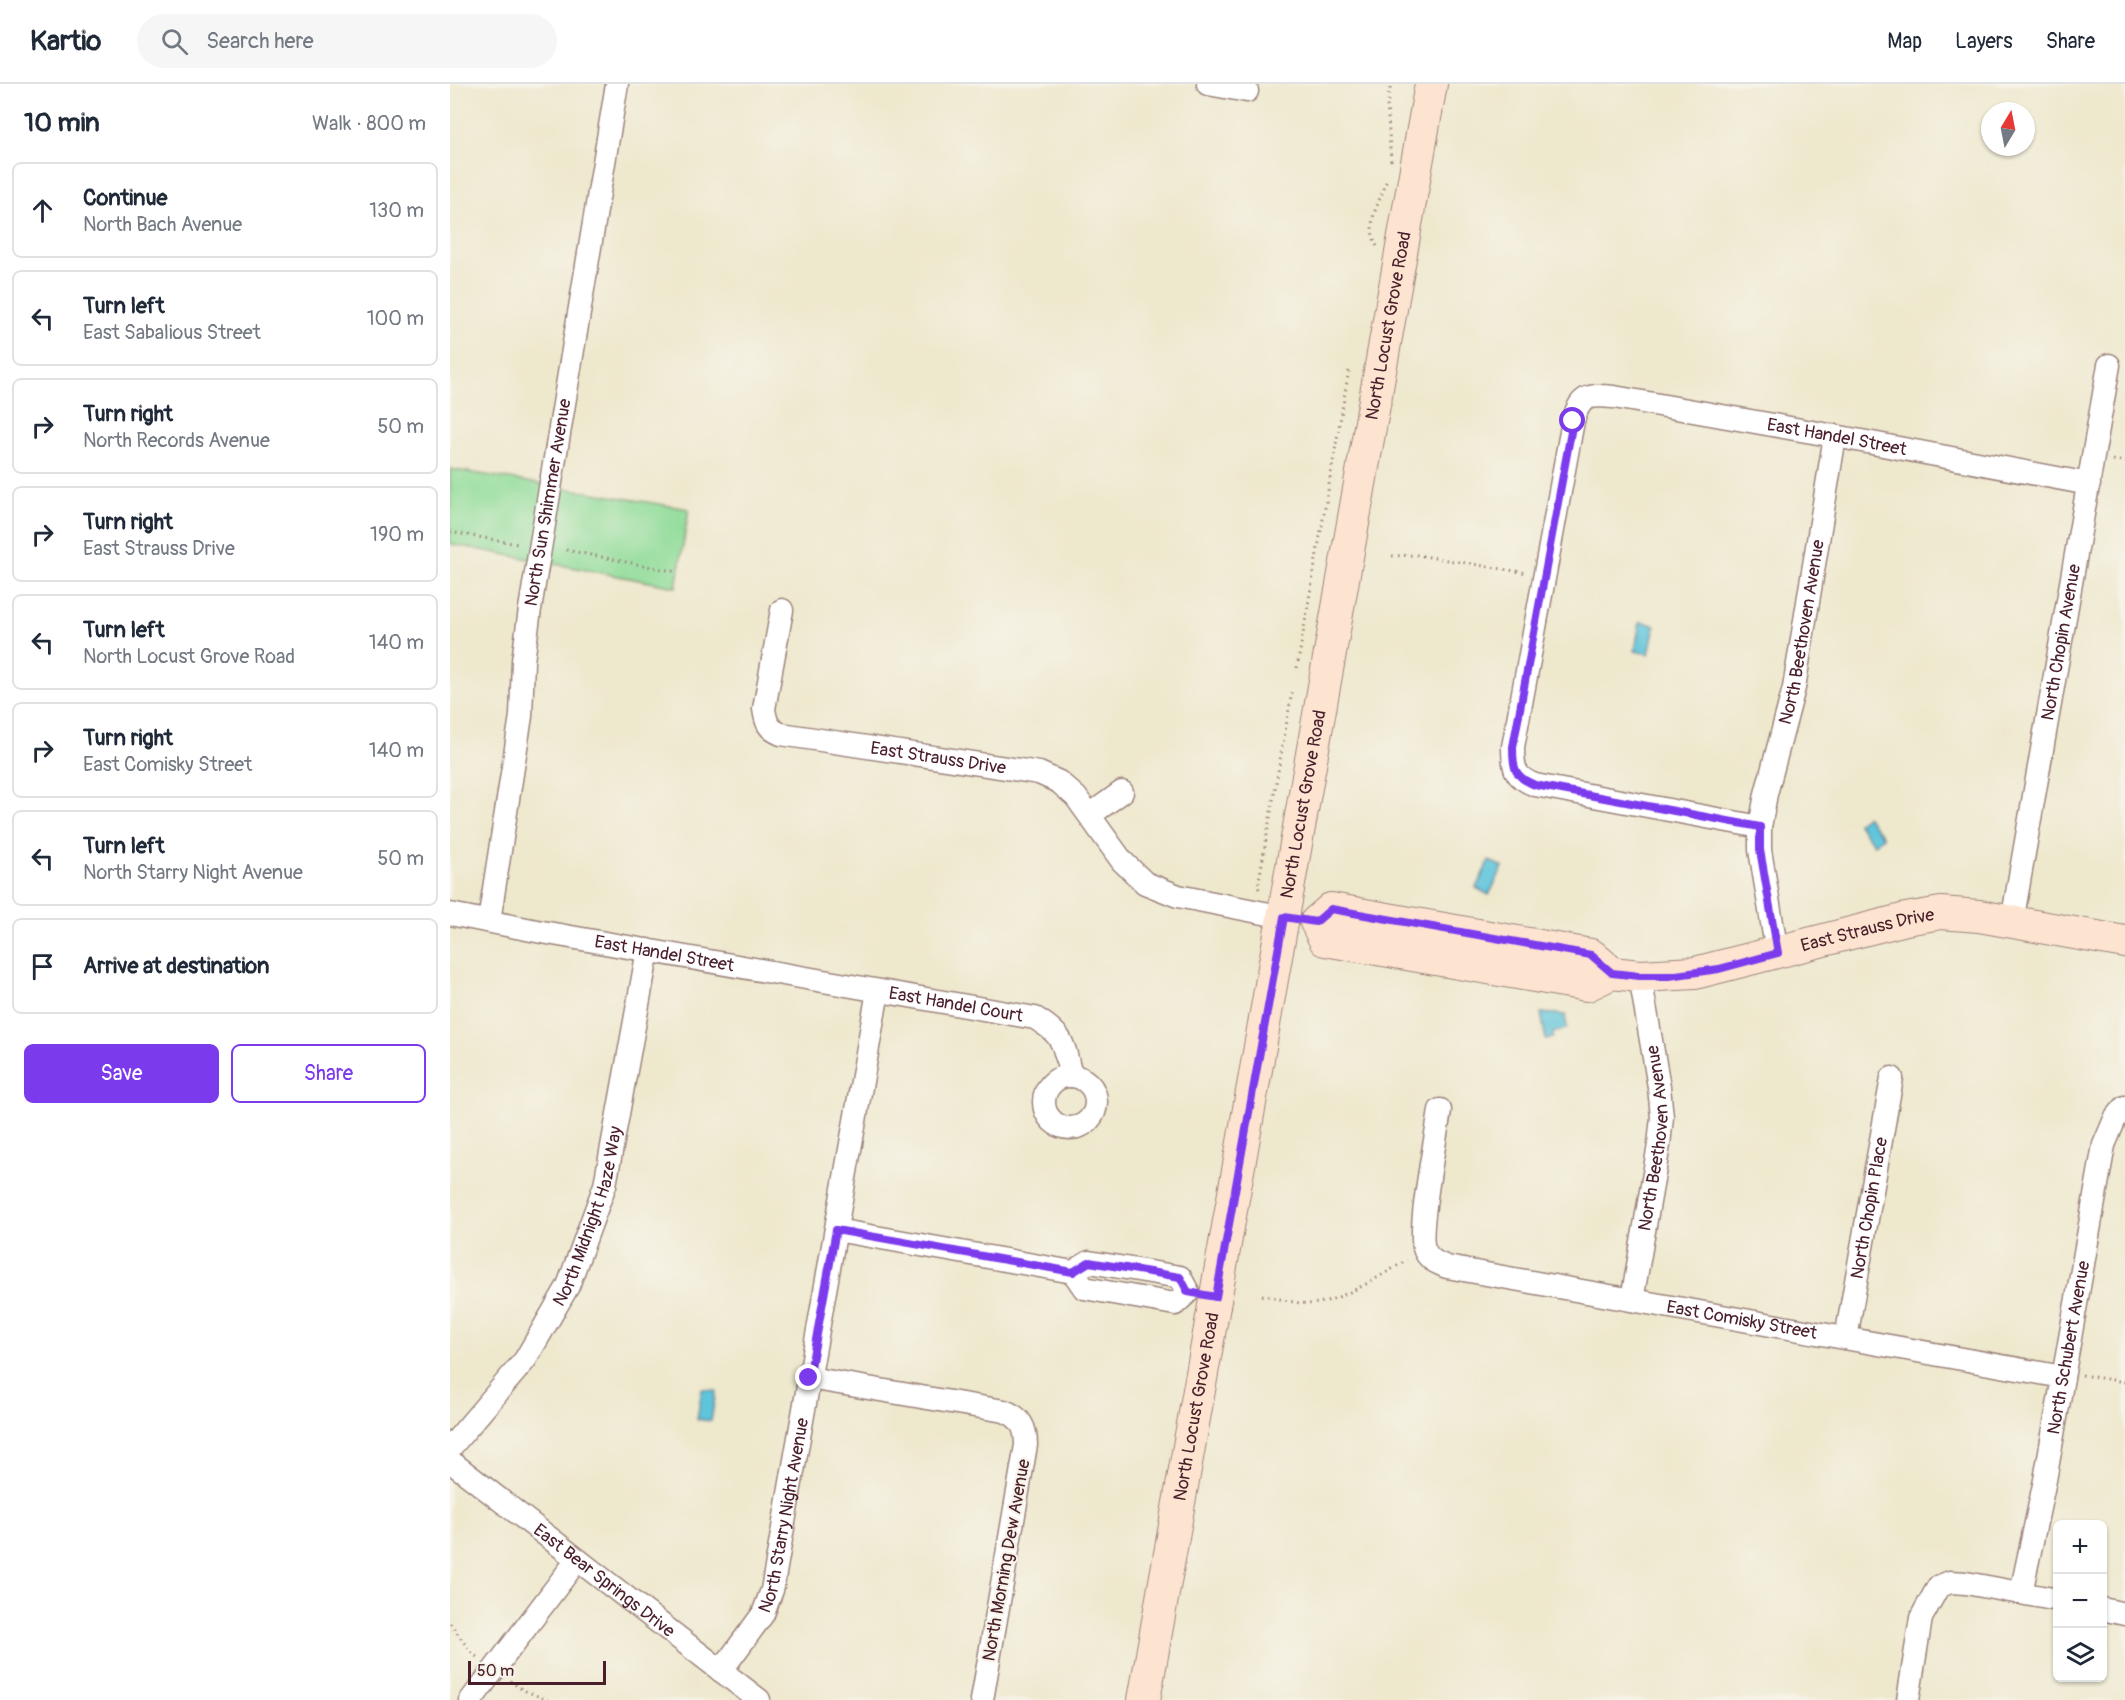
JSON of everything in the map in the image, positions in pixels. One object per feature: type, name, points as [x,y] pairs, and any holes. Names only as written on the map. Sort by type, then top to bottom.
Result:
[{"type":"main road","name":"North Locust Grove Road","points":[[1144,1700],[1202,1294],[1284,917],[1431,84]]},
{"type":"main road","name":"East Strauss Drive","points":[[1284,917],[1316,922],[1325,940],[1587,985],[1626,975],[1695,974],[1906,919],[1941,913],[1979,916],[2125,942]]},
{"type":"street","name":"North Sun Shimmer Avenue","points":[[489,921],[521,716],[523,661],[530,609],[617,84]]},
{"type":"street","points":[[1208,84],[1247,91]]},
{"type":"street","name":"North Chopin Avenue","points":[[2012,922],[2109,365]]},
{"type":"street","name":"East Handel Street","points":[[1545,577],[1573,421],[1577,408],[1584,399],[1595,396],[1614,397],[1835,436],[2089,484]]},
{"type":"street","name":"North Beethoven Avenue","points":[[1778,953],[1760,850],[1760,827],[1766,794],[1794,688],[1835,436]]},
{"type":"street","points":[[1545,577],[1513,747],[1513,764],[1518,775],[1535,785],[1760,827]]},
{"type":"street","name":"East Strauss Drive","points":[[782,610],[764,709],[766,721],[771,730],[781,734],[1040,773],[1059,782],[1076,797],[1122,861],[1145,883],[1178,896],[1284,917]]},
{"type":"street","points":[[1090,815],[1122,792]]},
{"type":"street","name":"East Handel Street","points":[[450,914],[878,991]]},
{"type":"street","name":"North Midnight Haze Way","points":[[450,1448],[525,1360],[568,1286],[605,1185],[648,950]]},
{"type":"street","name":"North Beethoven Avenue","points":[[1626,975],[1659,1087],[1662,1117],[1632,1300]]},
{"type":"street","name":"East Handel Court","points":[[878,991],[1035,1018],[1052,1029],[1063,1044],[1071,1076]]},
{"type":"street","name":"North Starry Night Avenue","points":[[721,1671],[763,1614],[772,1590],[878,991]]},
{"type":"street","name":"North Chopin Place","points":[[1846,1338],[1892,1078]]},
{"type":"street","name":"North Schubert Avenue","points":[[2021,1593],[2069,1375],[2104,1144],[2115,1119],[2125,1107]]},
{"type":"street","points":[[1424,1250],[1423,1224],[1440,1110]]},
{"type":"street","points":[[836,1230],[1073,1272],[1089,1262],[1180,1277],[1202,1294]]},
{"type":"street","name":"East Comisky Street","points":[[1424,1250],[1432,1261],[1447,1266],[1846,1338],[2069,1375]]},
{"type":"street","name":"North Morning Dew Avenue","points":[[809,1378],[1004,1411],[1013,1414],[1026,1431],[1026,1445],[982,1700]]},
{"type":"street","name":"East Bear Springs Drive","points":[[450,1461],[759,1700]]},
{"type":"street","points":[[471,1700],[578,1560]]},
{"type":"street","points":[[1908,1700],[1921,1618],[1938,1587],[1950,1582],[1966,1583],[2053,1599]]},
{"type":"street","points":[[2107,1610],[2125,1614]]},
{"type":"path","points":[[1390,165],[1387,104],[1391,84]]},
{"type":"path","points":[[1378,253],[1371,230],[1373,217],[1389,171]]},
{"type":"path","points":[[1296,668],[1350,370]]},
{"type":"path","points":[[450,532],[518,544]]},
{"type":"path","points":[[566,550],[677,572]]},
{"type":"path","points":[[1392,556],[1417,555],[1545,577]]},
{"type":"path","points":[[1259,889],[1292,692]]},
{"type":"path","points":[[1262,1295],[1301,1303],[1317,1303],[1369,1283],[1424,1250]]},
{"type":"path","points":[[2069,1375],[2125,1382]]},
{"type":"path","points":[[450,1623],[470,1651],[481,1660]]},
{"type":"path","points":[[506,1679],[523,1690],[548,1700]]},
{"type":"green space","points":[[450,469],[689,509],[676,587],[450,544]]},
{"type":"water","points":[[1640,622],[1655,625],[1649,654],[1635,651]]},
{"type":"water","points":[[1866,816],[1883,837],[1874,844],[1857,823]]},
{"type":"water","points":[[1489,861],[1503,867],[1489,895],[1476,888]]},
{"type":"water","points":[[1541,1013],[1565,1015],[1567,1028],[1553,1033],[1553,1038],[1546,1040]]},
{"type":"water","points":[[702,1389],[716,1391],[711,1421],[697,1419]]},
{"type":"route","points":[[809,1378],[836,1230],[1073,1272],[1089,1262],[1180,1277],[1188,1292],[1216,1297],[1284,917],[1316,922],[1331,909],[1591,955],[1612,973],[1640,976],[1695,974],[1778,953],[1760,850],[1760,827],[1535,785],[1518,775],[1513,764],[1513,747],[1573,421]]}]
